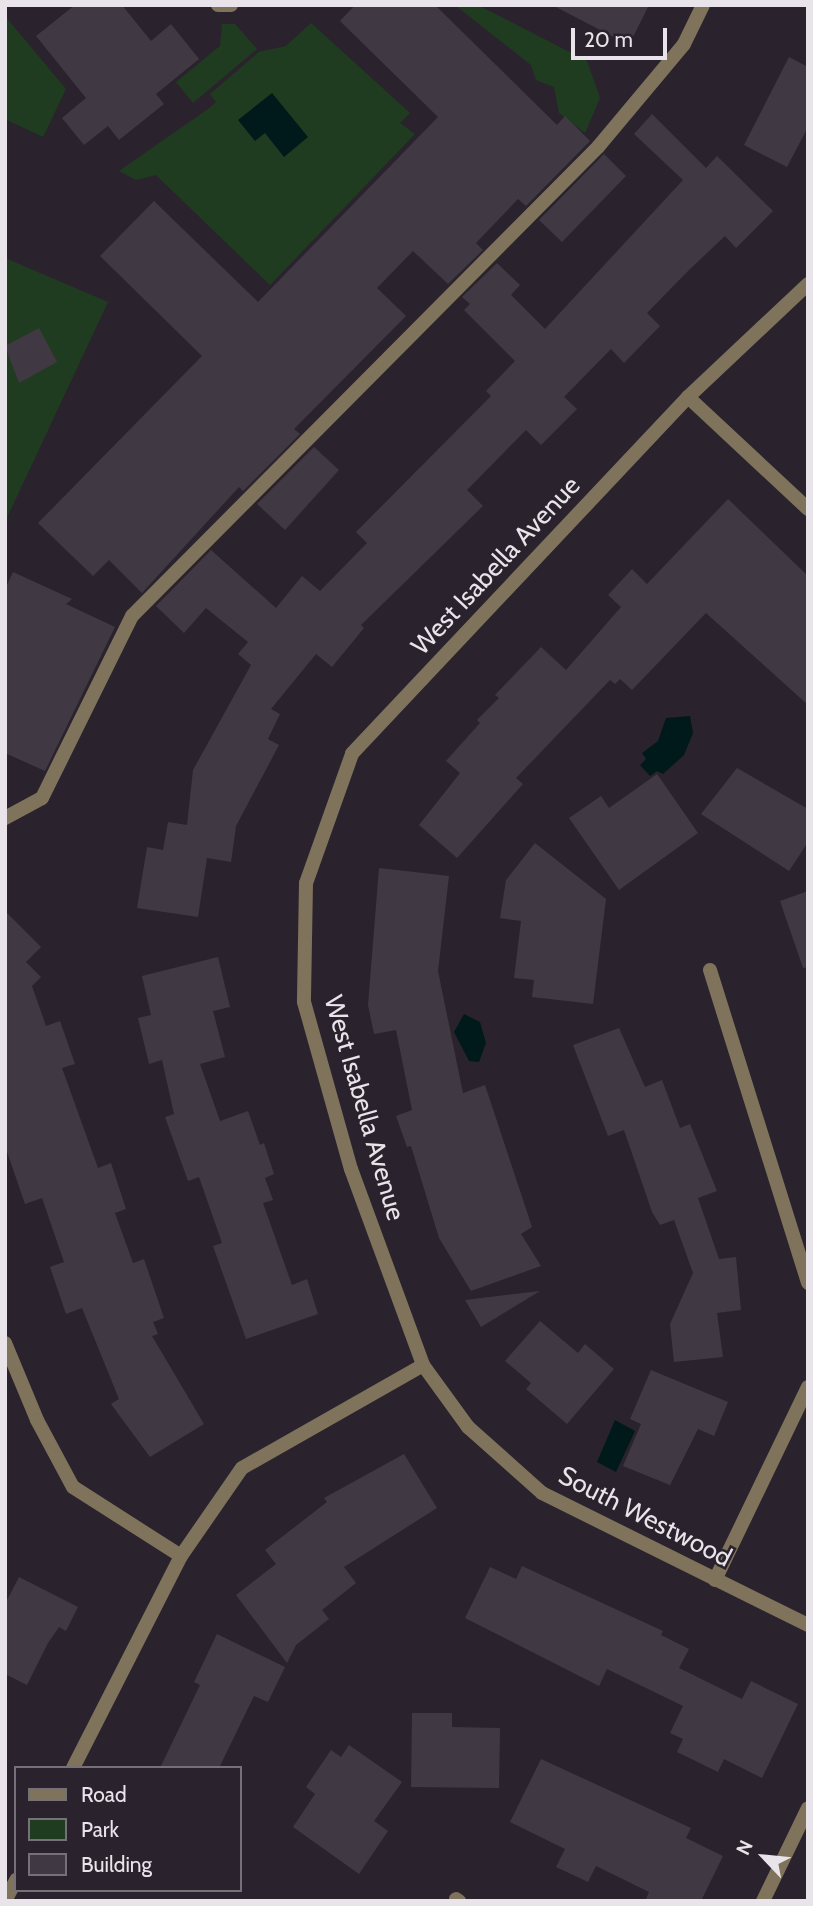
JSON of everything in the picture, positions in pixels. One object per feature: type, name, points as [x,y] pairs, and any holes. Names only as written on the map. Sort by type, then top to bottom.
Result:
[{"type":"street","points":[[218,5],[231,5]]},
{"type":"street","points":[[5,818],[42,798],[132,616],[598,147],[684,44],[704,5]]},
{"type":"street","name":"West Isabella Avenue","points":[[423,1365],[351,1169],[304,1002],[306,883],[352,754],[688,397],[808,284]]},
{"type":"street","points":[[688,397],[808,509]]},
{"type":"street","points":[[710,970],[808,1283]]},
{"type":"street","points":[[5,1343],[37,1420],[73,1487],[181,1556]]},
{"type":"street","points":[[74,1766],[181,1556],[242,1468],[423,1365]]},
{"type":"street","name":"South Westwood","points":[[423,1365],[468,1427],[542,1493],[808,1625]]},
{"type":"street","points":[[715,1580],[808,1387]]},
{"type":"street","points":[[763,1901],[808,1808]]},
{"type":"street","points":[[5,1901],[14,1884]]},
{"type":"green space","points":[[455,5],[478,5],[587,61],[600,98],[585,133],[559,113],[554,87],[536,80],[531,65]]},
{"type":"green space","points":[[5,16],[66,89],[43,137],[5,119]]},
{"type":"green space","points":[[311,23],[410,113],[400,123],[415,134],[270,285],[156,175],[136,180],[119,171],[208,109],[216,102],[210,94],[259,52],[286,46]]},
{"type":"green space","points":[[222,24],[235,24],[257,49],[193,103],[176,82],[220,46]]},
{"type":"green space","points":[[5,258],[108,302],[5,522]]},
{"type":"shaded area","points":[[272,93],[308,137],[284,157],[265,133],[255,141],[238,120]]},
{"type":"shaded area","points":[[690,716],[693,733],[684,755],[663,774],[657,771],[650,776],[640,765],[646,759],[642,753],[658,741],[666,718]]},
{"type":"shaded area","points":[[464,1014],[480,1022],[486,1043],[479,1062],[469,1061],[454,1032]]},
{"type":"shaded area","points":[[615,1420],[635,1431],[616,1472],[597,1462]]},
{"type":"building","points":[[75,5],[122,5],[151,41],[171,24],[199,59],[156,94],[164,104],[119,140],[108,126],[84,145],[62,118],[86,98],[36,36]]},
{"type":"building","points":[[355,5],[435,5],[557,125],[565,116],[590,141],[526,206],[518,199],[476,243],[483,250],[448,284],[413,251],[377,288],[406,316],[294,429],[300,434],[243,491],[239,487],[142,593],[109,560],[93,576],[38,523],[202,356],[100,256],[154,201],[258,302],[438,117],[340,21]]},
{"type":"building","points":[[552,5],[649,5],[629,45]]},
{"type":"building","points":[[789,57],[808,67],[808,127],[787,167],[744,145]]},
{"type":"building","points":[[652,114],[706,168],[717,156],[773,211],[736,248],[725,236],[689,270],[647,313],[660,326],[624,363],[611,349],[564,397],[577,409],[541,445],[526,430],[467,490],[483,506],[361,625],[364,628],[332,667],[316,654],[271,709],[280,714],[268,739],[279,745],[236,826],[231,862],[207,858],[198,917],[137,908],[147,847],[163,850],[168,822],[187,825],[193,770],[251,665],[238,654],[248,642],[206,608],[184,633],[156,606],[211,550],[276,608],[302,576],[320,591],[367,543],[356,532],[491,396],[486,391],[515,361],[464,310],[470,304],[462,297],[497,263],[520,285],[511,295],[545,329],[683,180],[634,134]]},
{"type":"building","points":[[604,154],[626,176],[562,242],[539,220]]},
{"type":"building","points":[[39,328],[57,362],[19,383],[5,346]]},
{"type":"building","points":[[314,447],[339,470],[285,530],[257,504]]},
{"type":"building","points":[[728,499],[808,576],[808,705],[706,613],[632,690],[620,679],[615,684],[610,680],[516,778],[523,784],[457,858],[419,825],[460,773],[446,761],[480,723],[477,720],[499,698],[495,695],[541,647],[566,670],[621,607],[608,595],[632,569],[647,584]]},
{"type":"building","points":[[13,572],[72,599],[66,604],[115,627],[45,771],[5,753],[5,589]]},
{"type":"building","points":[[737,768],[808,809],[808,842],[789,871],[701,814]]},
{"type":"building","points":[[657,774],[698,833],[619,890],[569,818],[601,796],[609,808]]},
{"type":"building","points":[[535,843],[606,899],[593,1004],[532,997],[534,980],[514,978],[521,921],[500,918],[506,880]]},
{"type":"building","points":[[379,868],[449,876],[438,971],[463,1093],[485,1085],[532,1227],[521,1234],[541,1266],[471,1291],[439,1238],[411,1146],[407,1147],[396,1116],[412,1110],[396,1030],[374,1034],[368,1005]]},
{"type":"building","points":[[808,891],[808,967],[803,968],[780,901]]},
{"type":"building","points":[[5,911],[41,947],[26,962],[41,977],[32,986],[46,1026],[60,1021],[75,1064],[62,1068],[98,1168],[111,1163],[126,1209],[115,1213],[133,1263],[144,1259],[164,1318],[153,1322],[158,1334],[152,1336],[204,1424],[150,1457],[111,1404],[119,1399],[82,1308],[66,1314],[50,1267],[64,1262],[42,1198],[25,1204],[5,1146]]},
{"type":"building","points":[[218,957],[230,1007],[213,1011],[225,1057],[200,1064],[220,1121],[248,1111],[260,1145],[264,1143],[274,1174],[265,1178],[273,1200],[263,1203],[292,1285],[307,1279],[318,1314],[246,1339],[213,1246],[222,1243],[199,1177],[188,1181],[165,1117],[174,1114],[162,1060],[149,1064],[138,1018],[151,1015],[142,976]]},
{"type":"building","points":[[619,1028],[645,1087],[662,1080],[680,1128],[690,1124],[717,1191],[698,1198],[719,1259],[736,1257],[741,1310],[717,1313],[723,1357],[674,1362],[670,1324],[693,1273],[674,1220],[660,1225],[652,1212],[624,1130],[608,1136],[573,1045]]},
{"type":"building","points":[[540,1291],[481,1327],[465,1300]]},
{"type":"building","points":[[540,1321],[578,1353],[585,1344],[614,1369],[567,1424],[526,1389],[531,1383],[505,1361]]},
{"type":"building","points":[[651,1370],[728,1402],[714,1436],[698,1429],[670,1485],[623,1466],[641,1424],[630,1419]]},
{"type":"building","points":[[404,1454],[437,1508],[344,1567],[356,1583],[322,1610],[329,1619],[296,1645],[287,1663],[236,1595],[276,1564],[265,1550],[327,1502],[324,1498]]},
{"type":"building","points":[[522,1566],[663,1631],[661,1635],[689,1649],[679,1668],[742,1699],[751,1681],[798,1704],[762,1778],[724,1759],[718,1772],[677,1752],[683,1739],[670,1733],[683,1706],[607,1669],[599,1686],[465,1618],[490,1567],[516,1579]]},
{"type":"building","points":[[19,1577],[78,1607],[66,1631],[59,1627],[48,1643],[27,1685],[5,1674],[5,1604]]},
{"type":"building","points":[[217,1634],[285,1667],[268,1702],[254,1696],[220,1766],[161,1766],[200,1685],[194,1682]]},
{"type":"building","points":[[412,1713],[452,1713],[452,1727],[500,1728],[499,1788],[411,1787]]},
{"type":"building","points":[[349,1745],[402,1782],[374,1821],[388,1831],[359,1874],[293,1827],[315,1794],[306,1787],[331,1750],[341,1757]]},
{"type":"building","points":[[541,1759],[691,1828],[686,1838],[723,1856],[701,1901],[645,1901],[649,1892],[596,1866],[588,1882],[556,1867],[565,1849],[510,1822]]}]
